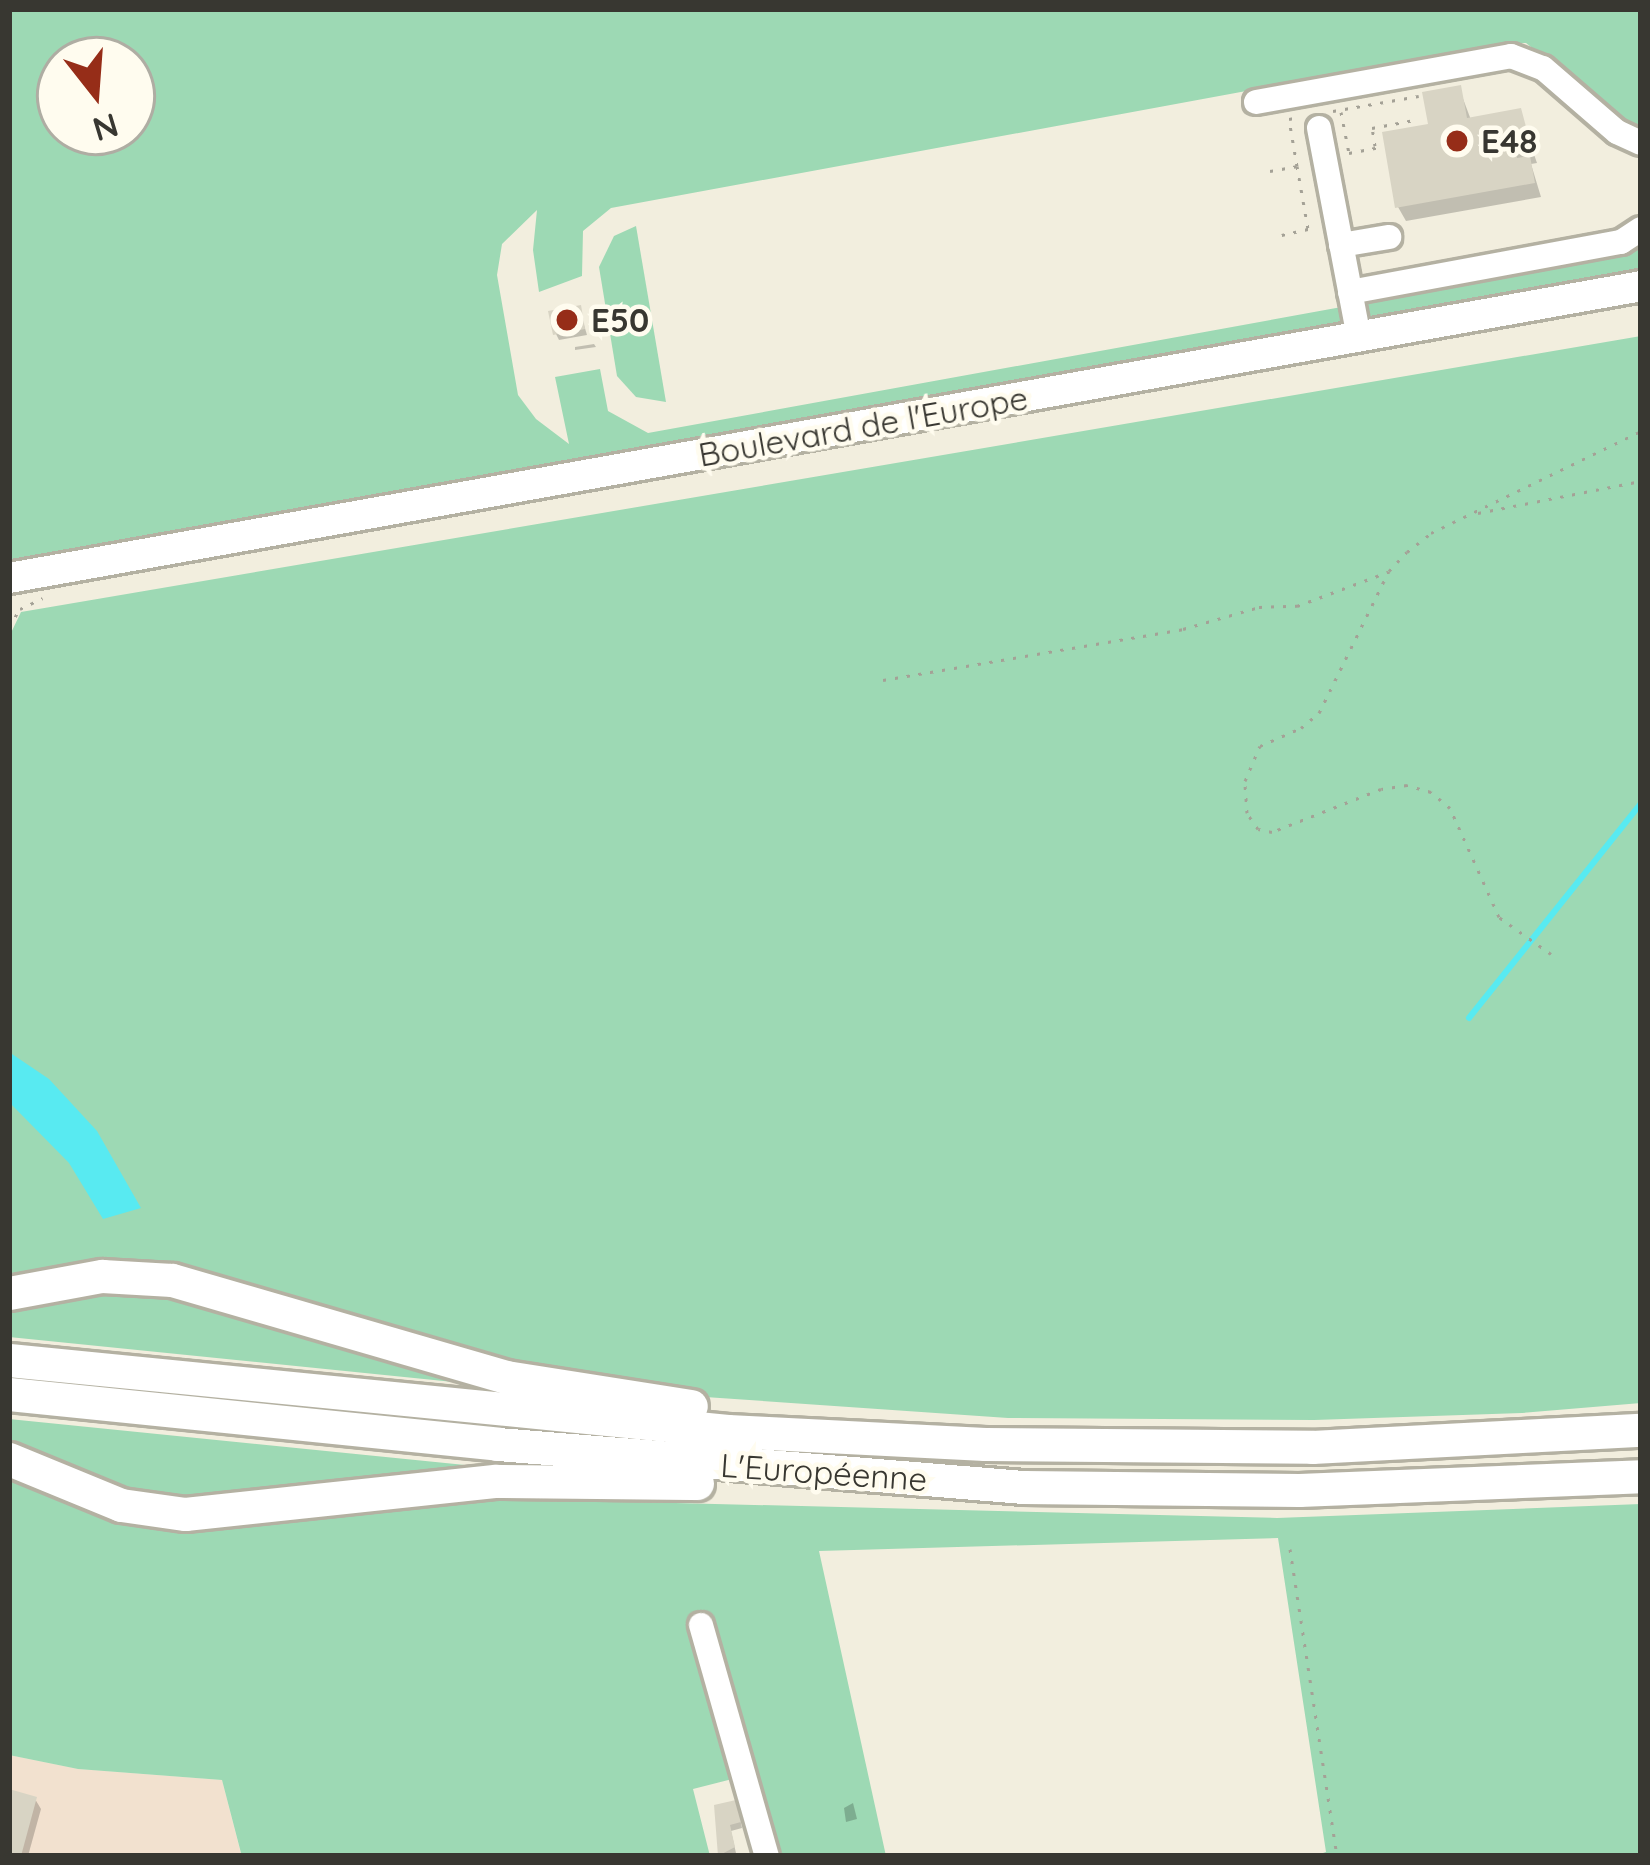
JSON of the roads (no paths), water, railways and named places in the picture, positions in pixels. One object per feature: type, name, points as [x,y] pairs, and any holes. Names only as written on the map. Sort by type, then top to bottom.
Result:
[{"type":"highway","points":[[9,1293],[102,1276],[158,1278],[466,1367],[560,1387],[720,1410],[1118,1448]]},
{"type":"highway","name":"L'Européenne","points":[[15,1378],[728,1431],[1118,1448],[1373,1446],[1641,1430]]},
{"type":"highway","name":"L'Européenne","points":[[15,1378],[543,1448],[1023,1486],[1266,1490],[1641,1476]]},
{"type":"highway","points":[[9,1459],[99,1498],[185,1514],[534,1479],[840,1490],[1023,1486]]},
{"type":"main road","name":"Boulevard de l'Europe","points":[[9,578],[1641,286]]},
{"type":"main road","name":"Boulevard de l'Europe","points":[[9,599],[40,581],[85,567]]},
{"type":"lane","points":[[1256,102],[1511,56],[1543,68],[1617,132],[1641,143]]},
{"type":"lane","points":[[1318,128],[1359,337]]},
{"type":"lane","points":[[1350,292],[1621,242],[1641,229]]},
{"type":"lane","points":[[1341,245],[1389,237]]},
{"type":"lane","points":[[701,1625],[767,1856]]},
{"type":"water","points":[[9,1052],[49,1079],[97,1131],[141,1208],[103,1219],[69,1163],[9,1102]]},
{"type":"waterway","points":[[1469,1018],[1641,803]]},
{"type":"place","name":"E48","points":[[1457,141]]},
{"type":"place","name":"E50","points":[[567,320]]}]
